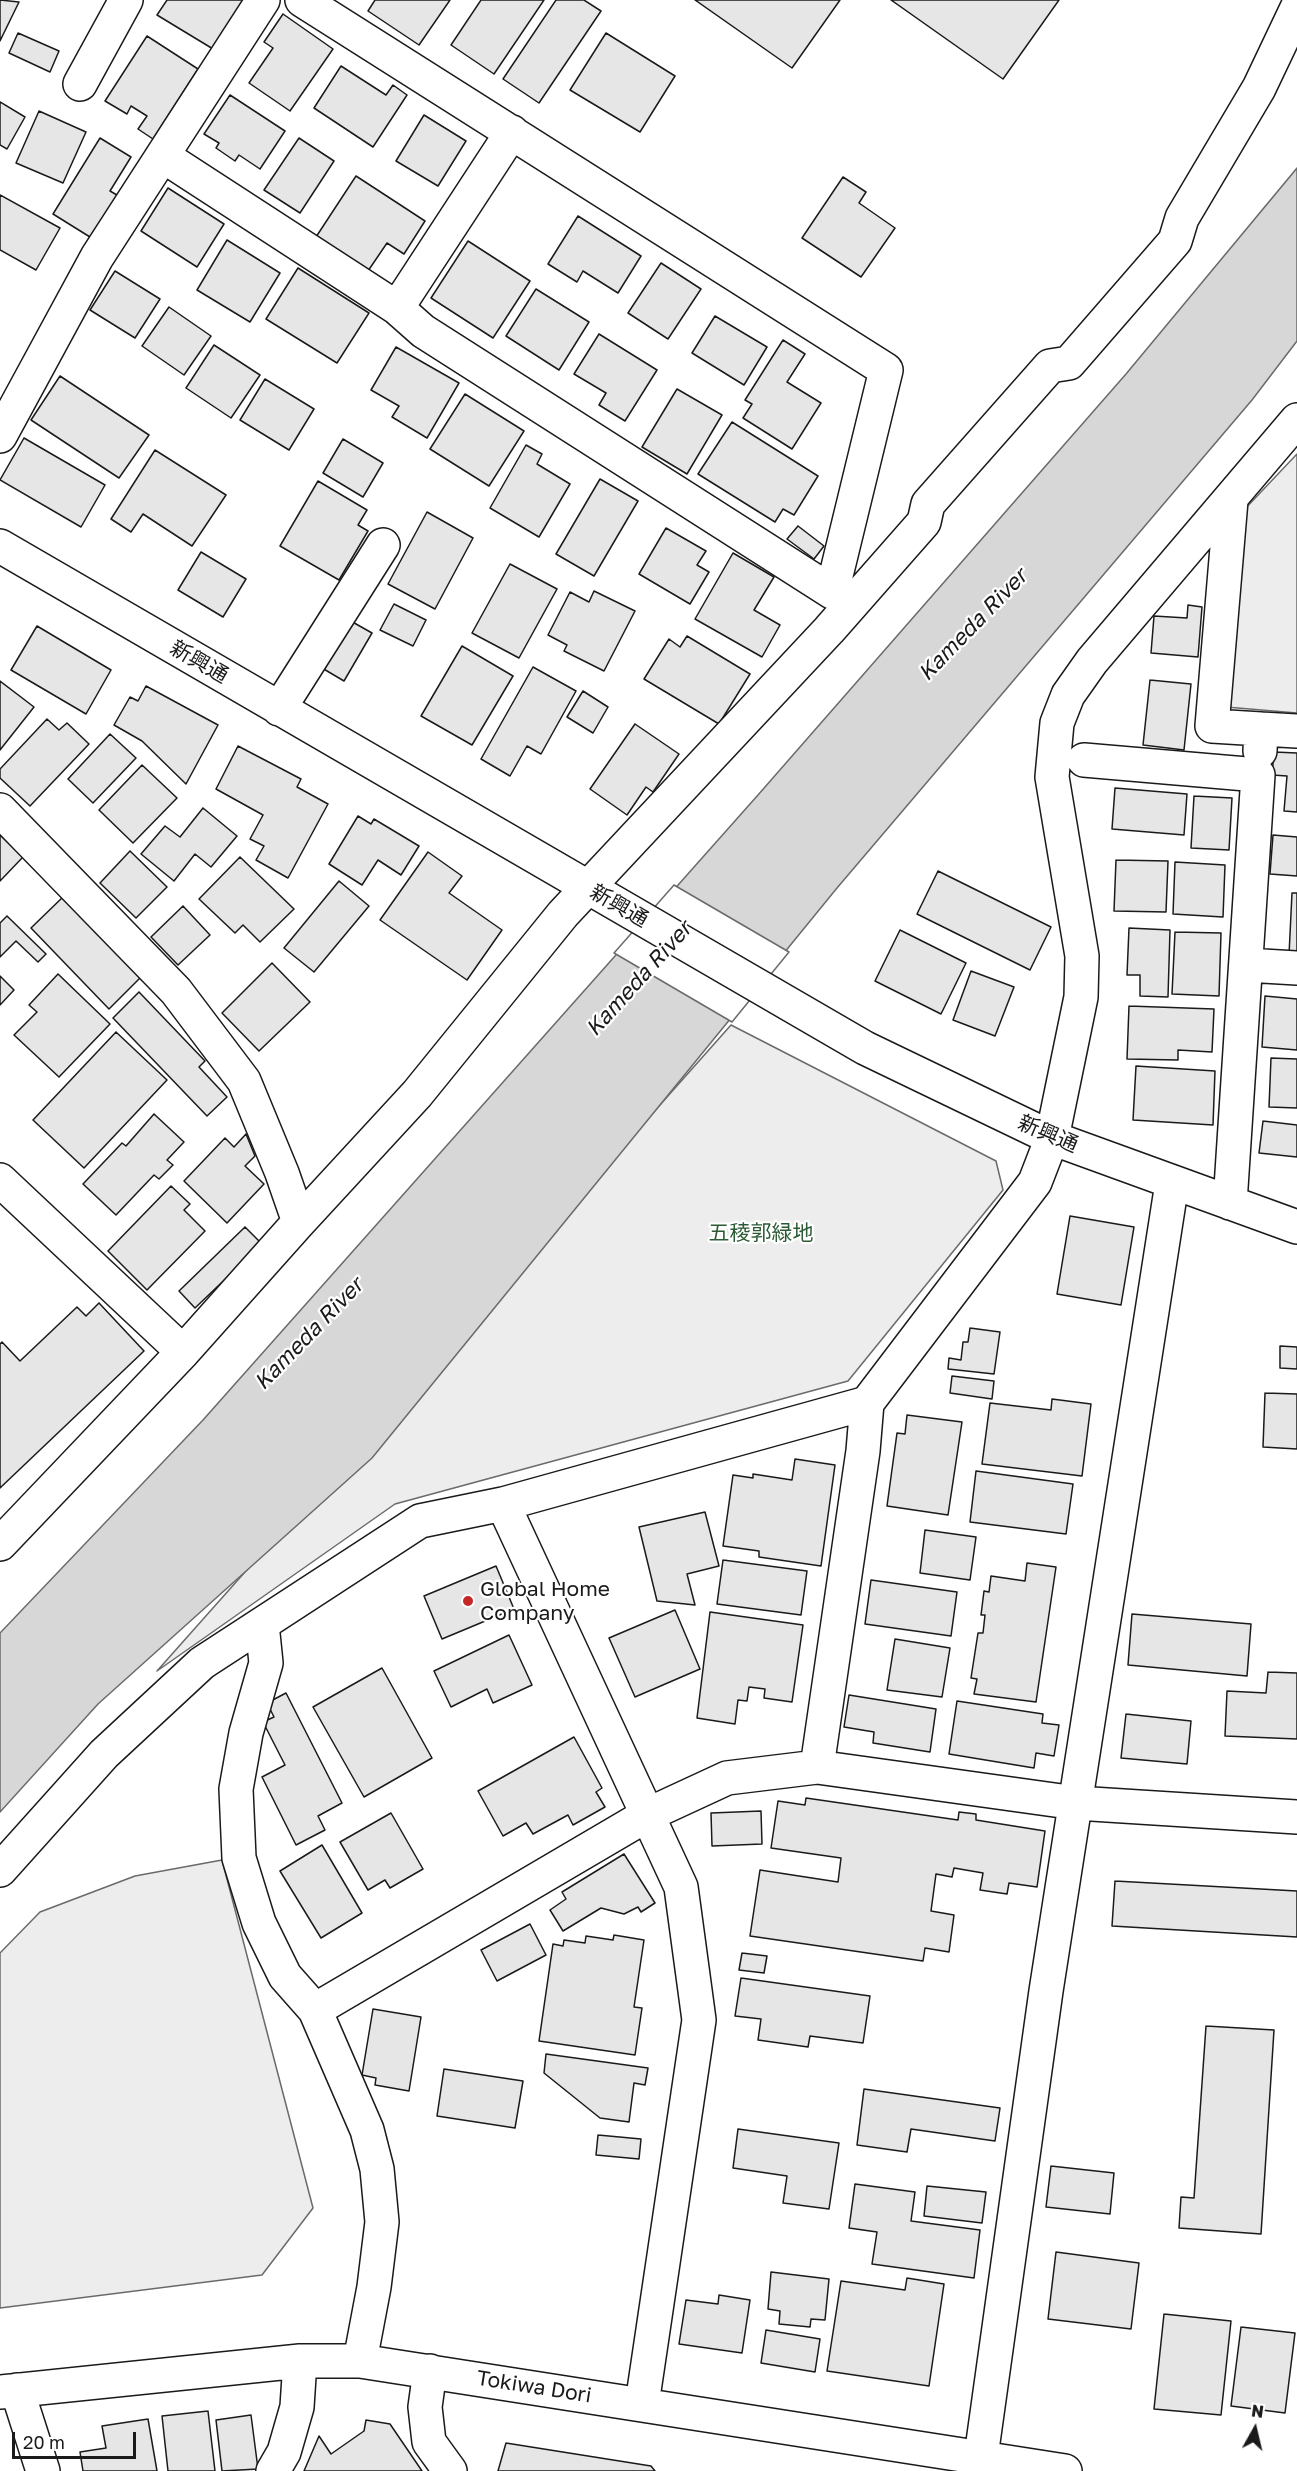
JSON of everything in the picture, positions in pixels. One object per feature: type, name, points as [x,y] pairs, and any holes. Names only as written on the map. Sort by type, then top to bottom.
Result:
[{"type":"street","points":[[80,84],[126,0]]},
{"type":"street","points":[[0,436],[97,257],[263,0]]},
{"type":"street","points":[[302,0],[886,370],[832,592],[829,630]]},
{"type":"street","points":[[0,1544],[183,1352],[417,1094],[564,914],[597,894],[924,522],[928,504],[1050,366],[1069,363],[1176,241],[1182,218],[1259,88],[1297,8]]},
{"type":"street","points":[[397,308],[512,132]]},
{"type":"street","points":[[163,156],[397,308],[423,331],[832,592]]},
{"type":"street","points":[[817,1767],[863,1450],[867,1403],[1035,1182],[1052,1138],[1075,1037],[1081,997],[1082,957],[1052,777],[1057,723],[1068,695],[1092,660],[1297,420]]},
{"type":"street","points":[[1209,770],[1231,500]]},
{"type":"street","points":[[279,709],[383,545]]},
{"type":"street","name":"新興通","points":[[0,546],[865,1048],[1052,1138],[1297,1227]]},
{"type":"street","points":[[1212,726],[1297,731]]},
{"type":"street","points":[[1230,1203],[1261,729]]},
{"type":"street","points":[[1084,760],[1258,775]]},
{"type":"street","points":[[0,810],[176,991],[244,1081],[282,1173],[299,1222]]},
{"type":"street","points":[[1246,965],[1297,968]]},
{"type":"street","points":[[0,1180],[183,1352]]},
{"type":"street","points":[[980,2464],[1046,1991],[1172,1183]]},
{"type":"street","points":[[0,1870],[104,1754],[202,1663],[420,1521],[503,1504],[867,1403]]},
{"type":"street","points":[[503,1504],[681,1887],[699,2020],[642,2404]]},
{"type":"street","points":[[262,1624],[266,1663],[246,1733],[236,1789],[239,1858],[260,1923],[285,1976],[315,2010],[367,2130],[377,2169],[382,2222],[374,2287],[360,2361]]},
{"type":"street","points":[[315,2010],[647,1815],[727,1779],[817,1767],[1076,1803],[1297,1817]]},
{"type":"street","points":[[273,2471],[284,2452],[297,2407],[300,2361]]},
{"type":"street","name":"Tokiwa Dori","points":[[8,2391],[300,2361],[360,2361],[642,2404],[980,2464],[1065,2471]]},
{"type":"street","points":[[430,2371],[425,2407],[429,2442],[450,2471]]},
{"type":"street","points":[[8,2391],[43,2471]]},
{"type":"shaded area","points":[[1297,454],[1297,713],[1226,707],[1242,512]]},
{"type":"shaded area","name":"五稜郭緑地","points":[[731,1025],[996,1161],[1003,1190],[848,1381],[395,1504],[157,1671]]},
{"type":"shaded area","points":[[222,1860],[313,2208],[262,2275],[0,2308],[0,1953],[40,1912],[135,1876]]},
{"type":"water","name":"Kameda River","points":[[1297,168],[1297,341],[1252,400],[837,888],[372,1458],[98,1704],[0,1812],[0,1633],[203,1420],[758,795],[1126,374]]},
{"type":"pier","points":[[674,885],[789,952],[732,1022],[614,953]]},
{"type":"building","points":[[0,0],[19,2],[0,41]]},
{"type":"building","points":[[167,0],[250,0],[218,52],[157,15]]},
{"type":"building","points":[[375,0],[450,0],[419,45],[368,11]]},
{"type":"building","points":[[481,0],[544,0],[494,74],[451,45]]},
{"type":"building","points":[[556,0],[584,0],[601,11],[539,103],[503,79]]},
{"type":"building","points":[[695,0],[840,0],[792,68]]},
{"type":"building","points":[[891,0],[1059,0],[1003,79]]},
{"type":"building","points":[[283,14],[333,49],[290,111],[249,83],[273,48],[264,42]]},
{"type":"building","points":[[18,33],[59,51],[50,72],[9,53]]},
{"type":"building","points":[[606,33],[675,76],[640,132],[570,90]]},
{"type":"building","points":[[147,36],[198,69],[153,139],[138,129],[147,116],[131,106],[127,114],[105,101]]},
{"type":"building","points":[[341,66],[386,95],[393,85],[407,95],[373,147],[314,108]]},
{"type":"building","points":[[230,95],[285,131],[260,169],[239,155],[235,161],[216,148],[219,143],[204,134]]},
{"type":"building","points":[[0,102],[25,117],[7,149],[0,145]]},
{"type":"building","points":[[39,111],[86,132],[63,183],[16,163]]},
{"type":"building","points":[[424,115],[466,141],[438,186],[396,161]]},
{"type":"building","points":[[100,138],[131,157],[110,191],[124,199],[98,242],[53,214]]},
{"type":"building","points":[[299,138],[334,161],[300,213],[264,190]]},
{"type":"building","points":[[356,176],[425,221],[404,254],[387,243],[368,271],[316,237]]},
{"type":"building","points":[[843,177],[866,192],[859,203],[895,228],[861,277],[802,238]]},
{"type":"building","points":[[168,188],[224,224],[197,267],[141,231]]},
{"type":"building","points":[[0,195],[60,228],[36,270],[0,250]]},
{"type":"building","points":[[578,216],[641,256],[618,293],[583,271],[577,282],[548,264]]},
{"type":"building","points":[[227,240],[280,273],[250,322],[197,290]]},
{"type":"building","points":[[468,241],[530,281],[493,338],[431,298]]},
{"type":"building","points":[[661,263],[701,289],[668,339],[628,313]]},
{"type":"building","points":[[298,268],[369,313],[337,363],[266,319]]},
{"type":"building","points":[[115,271],[160,299],[135,338],[90,310]]},
{"type":"building","points":[[536,289],[589,322],[559,370],[506,336]]},
{"type":"building","points":[[169,307],[211,336],[184,375],[142,346]]},
{"type":"building","points":[[715,316],[767,347],[744,385],[692,353]]},
{"type":"building","points":[[599,334],[657,370],[625,421],[599,405],[606,393],[574,374]]},
{"type":"building","points":[[783,340],[805,354],[787,382],[821,403],[792,449],[743,418],[752,404],[745,400]]},
{"type":"building","points":[[214,345],[260,375],[231,418],[186,388]]},
{"type":"building","points":[[396,347],[459,383],[427,438],[392,417],[399,406],[371,390]]},
{"type":"building","points":[[60,376],[149,435],[119,478],[31,420]]},
{"type":"building","points":[[265,379],[314,409],[289,450],[240,420]]},
{"type":"building","points":[[677,389],[722,415],[687,474],[642,447]]},
{"type":"building","points":[[465,394],[524,431],[489,486],[430,449]]},
{"type":"building","points":[[732,422],[818,476],[794,515],[783,509],[775,522],[698,474]]},
{"type":"building","points":[[24,438],[105,485],[81,527],[0,480]]},
{"type":"building","points":[[343,439],[383,463],[363,497],[323,473]]},
{"type":"building","points":[[526,445],[542,454],[537,464],[570,484],[539,537],[490,508]]},
{"type":"building","points":[[155,450],[226,495],[192,546],[143,514],[131,532],[111,519]]},
{"type":"building","points":[[600,479],[638,501],[594,576],[556,554]]},
{"type":"building","points":[[318,481],[367,510],[358,525],[368,531],[339,580],[280,546]]},
{"type":"building","points":[[427,512],[473,538],[435,609],[388,584]]},
{"type":"building","points":[[798,526],[824,546],[814,559],[787,539]]},
{"type":"building","points":[[666,528],[706,551],[697,565],[709,572],[690,604],[639,574]]},
{"type":"building","points":[[201,552],[246,579],[223,617],[178,590]]},
{"type":"building","points":[[733,553],[774,577],[754,610],[780,625],[762,657],[695,619]]},
{"type":"building","points":[[510,564],[557,589],[519,658],[472,633]]},
{"type":"building","points":[[594,591],[635,611],[604,671],[564,651],[567,645],[548,635],[570,592],[589,602]]},
{"type":"building","points":[[394,604],[426,620],[413,646],[380,630]]},
{"type":"building","points":[[1188,605],[1202,607],[1198,657],[1151,653],[1154,616],[1187,618]]},
{"type":"building","points":[[349,620],[372,633],[344,681],[322,668]]},
{"type":"building","points":[[37,626],[111,670],[86,714],[11,670]]},
{"type":"building","points":[[687,636],[750,674],[719,724],[644,679],[669,639],[680,647]]},
{"type":"building","points":[[462,646],[513,676],[472,745],[421,716]]},
{"type":"building","points":[[533,667],[576,691],[541,754],[527,746],[510,776],[481,759]]},
{"type":"building","points":[[1150,680],[1191,684],[1184,750],[1143,745]]},
{"type":"building","points":[[0,681],[34,707],[0,750]]},
{"type":"building","points":[[146,686],[218,725],[186,784],[142,741],[114,725],[130,697],[138,701]]},
{"type":"building","points":[[583,691],[608,707],[593,733],[567,717]]},
{"type":"building","points":[[47,719],[59,730],[67,723],[89,744],[30,806],[0,778],[0,769]]},
{"type":"building","points":[[635,724],[679,754],[653,792],[646,787],[627,815],[590,789]]},
{"type":"building","points":[[110,734],[136,758],[93,803],[68,779]]},
{"type":"building","points":[[238,746],[301,779],[297,787],[328,804],[288,878],[256,860],[264,846],[250,839],[263,815],[216,789]]},
{"type":"building","points":[[1274,752],[1297,753],[1297,812],[1284,811],[1287,776],[1272,775]]},
{"type":"building","points":[[142,765],[177,798],[133,843],[99,810]]},
{"type":"building","points":[[1115,788],[1187,794],[1184,835],[1112,829]]},
{"type":"building","points":[[1194,796],[1232,798],[1229,850],[1191,848]]},
{"type":"building","points":[[203,808],[237,836],[211,867],[195,854],[174,881],[141,854],[165,826],[180,837]]},
{"type":"building","points":[[358,816],[371,824],[374,819],[419,846],[401,875],[378,860],[362,885],[329,864]]},
{"type":"building","points":[[0,835],[23,857],[0,881]]},
{"type":"building","points":[[1273,835],[1297,837],[1297,876],[1270,874]]},
{"type":"building","points":[[130,851],[167,887],[136,918],[100,883]]},
{"type":"building","points":[[428,852],[462,876],[449,893],[502,930],[467,980],[380,920]]},
{"type":"building","points":[[240,857],[294,909],[260,942],[243,925],[235,933],[199,899]]},
{"type":"building","points":[[1116,860],[1168,861],[1166,912],[1114,911]]},
{"type":"building","points":[[1175,862],[1225,865],[1223,917],[1173,914]]},
{"type":"building","points":[[938,871],[1051,927],[1030,970],[917,914]]},
{"type":"building","points":[[339,881],[369,906],[314,972],[284,948]]},
{"type":"building","points":[[1292,893],[1297,893],[1297,955],[1289,955]]},
{"type":"building","points":[[65,895],[143,975],[109,1009],[31,928]]},
{"type":"building","points":[[183,906],[210,935],[178,965],[151,937]]},
{"type":"building","points":[[7,916],[46,954],[38,962],[16,941],[0,957],[0,923]]},
{"type":"building","points":[[1129,928],[1170,930],[1168,997],[1140,996],[1140,975],[1127,975]]},
{"type":"building","points":[[900,930],[966,963],[941,1014],[875,981]]},
{"type":"building","points":[[1175,932],[1221,933],[1219,996],[1172,994]]},
{"type":"building","points":[[272,963],[310,1002],[259,1051],[222,1013]]},
{"type":"building","points":[[971,971],[1014,987],[995,1036],[953,1020]]},
{"type":"building","points":[[58,974],[110,1024],[59,1077],[14,1035],[37,1012],[29,1005]]},
{"type":"building","points":[[0,976],[14,990],[0,1005]]},
{"type":"building","points":[[139,992],[205,1061],[199,1067],[227,1097],[207,1116],[113,1018]]},
{"type":"building","points":[[1265,996],[1297,999],[1297,1050],[1262,1047]]},
{"type":"building","points":[[1129,1006],[1214,1009],[1212,1052],[1178,1050],[1178,1060],[1127,1059]]},
{"type":"building","points":[[116,1032],[167,1080],[84,1168],[33,1120]]},
{"type":"building","points":[[1271,1058],[1297,1059],[1297,1108],[1269,1107]]},
{"type":"building","points":[[1136,1066],[1215,1071],[1213,1125],[1133,1120]]},
{"type":"building","points":[[154,1114],[184,1142],[167,1160],[173,1165],[159,1179],[154,1175],[116,1215],[83,1184],[122,1143],[126,1146]]},
{"type":"building","points":[[1263,1121],[1297,1125],[1297,1157],[1259,1153]]},
{"type":"building","points":[[246,1134],[255,1156],[245,1166],[264,1184],[227,1223],[184,1181],[225,1138],[234,1147]]},
{"type":"building","points":[[171,1186],[190,1204],[184,1210],[205,1231],[147,1290],[108,1251]]},
{"type":"building","points":[[1070,1216],[1134,1227],[1121,1305],[1057,1294]]},
{"type":"building","points":[[245,1227],[262,1244],[195,1308],[179,1291]]},
{"type":"building","points":[[99,1303],[144,1351],[0,1488],[0,1344],[2,1342],[20,1361],[77,1307],[86,1316]]},
{"type":"building","points":[[970,1328],[1000,1332],[994,1374],[948,1369],[949,1358],[961,1360],[963,1342],[968,1342]]},
{"type":"building","points":[[1280,1346],[1297,1347],[1297,1369],[1280,1368]]},
{"type":"building","points":[[952,1376],[994,1381],[992,1399],[950,1393]]},
{"type":"building","points":[[1265,1393],[1297,1394],[1297,1449],[1263,1447]]},
{"type":"building","points":[[1052,1399],[1091,1404],[1082,1476],[982,1464],[990,1403],[1051,1410]]},
{"type":"building","points":[[907,1415],[962,1422],[948,1515],[887,1506],[897,1433],[905,1434]]},
{"type":"building","points":[[795,1459],[835,1465],[821,1566],[759,1557],[759,1551],[723,1546],[733,1475],[753,1478],[753,1474],[792,1480]]},
{"type":"building","points":[[976,1471],[1073,1484],[1066,1534],[970,1522]]},
{"type":"building","points":[[705,1512],[719,1566],[687,1574],[695,1605],[657,1601],[639,1527]]},
{"type":"building","points":[[925,1530],[976,1537],[970,1580],[920,1573]]},
{"type":"building","points":[[723,1560],[807,1571],[801,1615],[717,1604]]},
{"type":"building","points":[[1027,1563],[1056,1567],[1036,1702],[974,1694],[977,1679],[971,1678],[978,1633],[983,1633],[985,1615],[981,1615],[984,1591],[989,1592],[991,1576],[1025,1581]]},
{"type":"building","points":[[496,1566],[514,1609],[442,1639],[424,1596]]},
{"type":"building","points":[[871,1580],[957,1592],[951,1636],[865,1624]]},
{"type":"building","points":[[675,1610],[700,1669],[635,1697],[609,1638]]},
{"type":"building","points":[[710,1612],[803,1625],[792,1702],[764,1698],[765,1689],[749,1687],[747,1701],[738,1700],[735,1724],[697,1718]]},
{"type":"building","points":[[1132,1614],[1251,1624],[1247,1676],[1128,1665]]},
{"type":"building","points":[[509,1635],[532,1685],[493,1703],[487,1689],[451,1707],[434,1671]]},
{"type":"building","points":[[895,1639],[950,1648],[942,1697],[887,1690]]},
{"type":"building","points":[[382,1668],[432,1758],[364,1797],[313,1707]]},
{"type":"building","points":[[1268,1672],[1297,1673],[1297,1739],[1225,1736],[1227,1691],[1266,1693]]},
{"type":"building","points":[[286,1693],[342,1803],[318,1816],[325,1830],[296,1845],[262,1777],[285,1765],[263,1722],[274,1717],[267,1703]]},
{"type":"building","points":[[849,1695],[936,1709],[930,1752],[873,1743],[874,1732],[844,1727]]},
{"type":"building","points":[[957,1701],[1043,1714],[1042,1723],[1059,1725],[1054,1756],[1036,1753],[1034,1768],[949,1754]]},
{"type":"building","points":[[1126,1714],[1191,1721],[1187,1764],[1121,1758]]},
{"type":"building","points":[[574,1737],[602,1788],[596,1792],[605,1807],[573,1825],[568,1815],[533,1834],[526,1823],[503,1836],[478,1791]]},
{"type":"building","points":[[806,1798],[958,1820],[959,1812],[976,1814],[976,1820],[1045,1831],[1037,1887],[1009,1883],[1007,1894],[980,1890],[983,1873],[954,1868],[952,1877],[936,1874],[931,1911],[954,1915],[949,1952],[925,1948],[923,1961],[750,1936],[760,1870],[838,1882],[841,1858],[771,1848],[778,1801],[805,1805]]},
{"type":"building","points":[[761,1811],[762,1844],[712,1846],[711,1813]]},
{"type":"building","points":[[391,1813],[423,1869],[390,1888],[385,1880],[368,1890],[340,1842]]},
{"type":"building","points":[[322,1845],[362,1913],[321,1938],[280,1871]]},
{"type":"building","points":[[624,1854],[655,1903],[641,1912],[638,1907],[624,1914],[601,1908],[563,1931],[550,1910],[566,1899],[562,1892]]},
{"type":"building","points":[[1115,1881],[1297,1891],[1297,1937],[1112,1926]]},
{"type":"building","points":[[530,1924],[546,1955],[497,1981],[481,1950]]},
{"type":"building","points":[[614,1935],[644,1940],[634,2007],[642,2008],[635,2055],[539,2041],[553,1944],[563,1946],[564,1940],[585,1943],[586,1936],[613,1940]]},
{"type":"building","points":[[742,1953],[767,1956],[764,1973],[739,1970]]},
{"type":"building","points":[[741,1978],[870,1996],[863,2043],[810,2036],[808,2047],[758,2040],[761,2019],[735,2016]]},
{"type":"building","points":[[373,2009],[421,2017],[409,2091],[375,2085],[376,2078],[362,2075]]},
{"type":"building","points":[[1206,2026],[1274,2030],[1261,2234],[1179,2228],[1181,2197],[1194,2198]]},
{"type":"building","points":[[546,2054],[648,2068],[645,2085],[634,2083],[629,2122],[600,2118],[544,2073]]},
{"type":"building","points":[[444,2069],[523,2081],[515,2128],[437,2116]]},
{"type":"building","points":[[864,2089],[1000,2108],[995,2141],[911,2129],[907,2152],[857,2145]]},
{"type":"building","points":[[738,2129],[839,2143],[829,2209],[783,2203],[787,2176],[733,2168]]},
{"type":"building","points":[[598,2135],[641,2139],[639,2159],[596,2155]]},
{"type":"building","points":[[1051,2166],[1114,2173],[1110,2214],[1046,2207]]},
{"type":"building","points":[[855,2184],[915,2192],[911,2221],[980,2230],[974,2278],[872,2264],[877,2232],[849,2228]]},
{"type":"building","points":[[927,2186],[986,2192],[982,2223],[924,2216]]},
{"type":"building","points":[[1056,2252],[1139,2263],[1131,2329],[1048,2319]]},
{"type":"building","points":[[771,2272],[829,2279],[825,2320],[811,2319],[810,2327],[779,2324],[780,2311],[768,2309]]},
{"type":"building","points":[[907,2278],[944,2284],[929,2386],[827,2371],[841,2281],[905,2290]]},
{"type":"building","points":[[719,2295],[750,2300],[742,2353],[679,2344],[686,2300],[718,2304]]},
{"type":"building","points":[[1164,2314],[1231,2321],[1221,2415],[1154,2409]]},
{"type":"building","points":[[1241,2327],[1295,2333],[1285,2413],[1231,2406]]},
{"type":"building","points":[[766,2330],[820,2339],[815,2372],[761,2363]]},
{"type":"building","points":[[208,2411],[215,2471],[168,2471],[162,2416]]},
{"type":"building","points":[[251,2415],[258,2469],[222,2471],[216,2420]]},
{"type":"building","points":[[148,2419],[157,2471],[83,2471],[80,2452],[106,2448],[102,2426]]},
{"type":"building","points":[[366,2420],[390,2424],[422,2471],[304,2471],[319,2436],[331,2454],[364,2431]]},
{"type":"building","points":[[506,2443],[651,2466],[655,2471],[498,2471]]},
{"type":"place","name":"Global Home Company","points":[[468,1601]]}]
